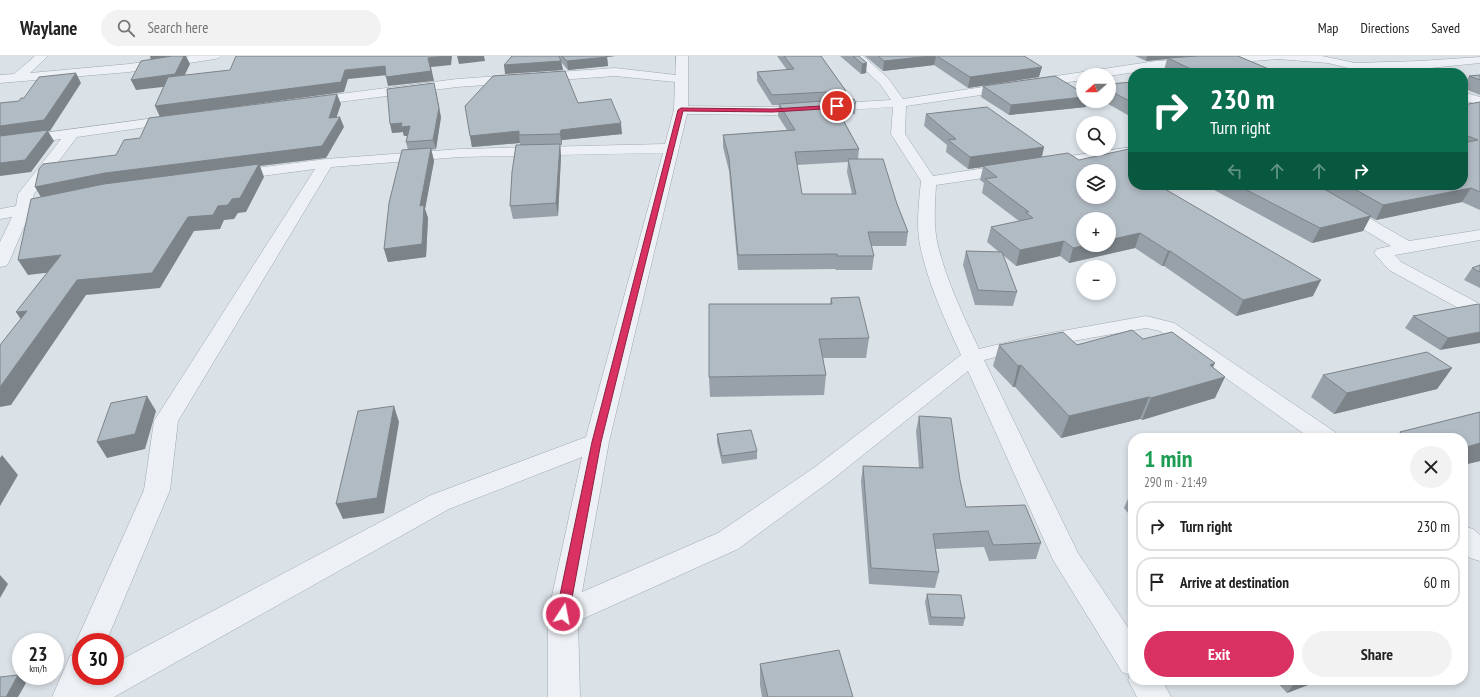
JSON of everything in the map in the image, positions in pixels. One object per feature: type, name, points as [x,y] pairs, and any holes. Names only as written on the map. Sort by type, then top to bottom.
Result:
[{"type":"street","points":[[18,77],[42,56]]},
{"type":"street","points":[[0,79],[129,68],[215,56]]},
{"type":"street","points":[[564,697],[563,614],[596,442],[681,110],[682,56]]},
{"type":"street","points":[[856,56],[884,81],[900,103],[898,134],[929,181],[926,208],[929,245],[944,294],[1067,560],[1128,654]]},
{"type":"street","points":[[1136,68],[1156,65],[1275,56]]},
{"type":"street","points":[[1282,56],[1328,60],[1363,68]]},
{"type":"street","points":[[1356,66],[1420,65],[1480,60]]},
{"type":"street","points":[[1116,71],[1128,69]]},
{"type":"street","points":[[294,104],[457,83],[615,72],[681,79]]},
{"type":"street","points":[[681,110],[773,111],[900,103],[1076,77]]},
{"type":"street","points":[[1468,97],[1480,101]]},
{"type":"street","points":[[1468,108],[1480,107]]},
{"type":"street","points":[[0,143],[192,117]]},
{"type":"street","points":[[0,262],[22,210],[26,194],[73,133]]},
{"type":"street","points":[[219,177],[326,163],[460,153],[672,148]]},
{"type":"street","points":[[929,181],[1128,152]]},
{"type":"street","points":[[95,633],[157,490],[166,421],[326,163]]},
{"type":"street","points":[[1309,190],[1406,247]]},
{"type":"street","points":[[0,214],[74,199]]},
{"type":"street","points":[[1480,235],[1406,247],[1383,253],[1395,266],[1480,312]]},
{"type":"street","points":[[563,614],[728,541],[824,473],[972,357],[1034,342],[1146,322],[1167,327],[1320,433]]},
{"type":"street","points":[[83,697],[440,502],[596,442]]},
{"type":"street","points":[[1468,541],[1480,550]]},
{"type":"street","points":[[68,697],[73,685]]},
{"type":"street","points":[[1147,685],[1155,697]]},
{"type":"building","points":[[172,56],[184,56],[175,74],[131,80],[141,61]]},
{"type":"building","points":[[236,56],[445,56],[428,58],[431,71],[386,77],[385,66],[345,70],[341,82],[155,106],[168,77],[230,70]]},
{"type":"building","points":[[512,56],[559,56],[561,61],[504,65]]},
{"type":"building","points":[[562,56],[606,56],[607,57],[567,61]]},
{"type":"building","points":[[784,56],[821,56],[846,91],[772,95],[757,72],[794,69]]},
{"type":"building","points":[[853,56],[859,56],[867,63],[862,64]]},
{"type":"building","points":[[878,56],[930,56],[884,61]]},
{"type":"building","points":[[937,56],[1024,56],[1042,67],[970,77]]},
{"type":"building","points":[[1238,56],[1266,68],[1189,68],[1168,58]]},
{"type":"building","points":[[565,71],[578,103],[611,99],[621,123],[561,130],[560,134],[519,135],[519,131],[470,136],[465,106],[493,76]]},
{"type":"building","points":[[76,73],[44,120],[0,126],[0,103],[19,101],[21,98],[24,98],[39,77]]},
{"type":"building","points":[[1480,75],[1480,80],[1469,76]]},
{"type":"building","points":[[1055,76],[1076,89],[1076,98],[1011,105],[983,86]]},
{"type":"building","points":[[1128,82],[1128,100],[1116,94],[1116,83]]},
{"type":"building","points":[[434,83],[439,108],[433,140],[406,142],[410,126],[401,127],[402,123],[390,124],[387,89]]},
{"type":"building","points":[[337,94],[329,118],[340,117],[322,146],[105,173],[35,187],[39,169],[43,164],[116,155],[124,140],[140,138],[149,118]]},
{"type":"building","points":[[854,99],[856,103],[834,104],[859,149],[795,152],[802,194],[856,194],[848,159],[883,159],[897,204],[908,232],[868,232],[874,256],[837,256],[837,254],[738,255],[729,158],[723,135],[795,130],[779,104]]},
{"type":"building","points":[[1480,102],[1480,192],[1471,188],[1468,189],[1468,142],[1478,140],[1468,136],[1468,104]]},
{"type":"building","points":[[987,107],[1044,147],[970,157],[948,140],[956,139],[926,114]]},
{"type":"building","points":[[48,130],[25,160],[0,163],[0,136]]},
{"type":"building","points":[[560,144],[556,203],[510,206],[512,172],[516,145]]},
{"type":"building","points":[[431,148],[420,206],[424,205],[422,244],[384,249],[389,203],[402,150]]},
{"type":"building","points":[[1128,149],[1128,190],[1167,190],[1321,280],[1243,300],[1170,251],[1140,233],[1116,238],[1116,212],[1076,212],[1076,247],[1073,248],[1064,241],[1020,250],[991,227],[1033,218],[1025,212],[1029,212],[985,179],[997,177],[983,166],[1068,153],[1079,160],[1097,156],[1116,156],[1116,152]]},
{"type":"building","points":[[259,164],[240,198],[232,199],[228,205],[218,206],[213,215],[188,217],[152,273],[77,280],[0,387],[0,345],[27,311],[16,312],[61,255],[18,260],[31,199],[104,184]]},
{"type":"building","points":[[1247,190],[1326,190],[1371,216],[1320,228]]},
{"type":"building","points":[[1356,190],[1461,190],[1383,205]]},
{"type":"building","points":[[966,251],[1002,252],[1017,292],[978,290]]},
{"type":"building","points":[[1480,265],[1480,272],[1472,268]]},
{"type":"building","points":[[859,297],[869,338],[819,339],[826,375],[709,377],[709,304],[832,304],[831,298]]},
{"type":"building","points":[[1478,304],[1480,305],[1480,332],[1448,338],[1413,316]]},
{"type":"building","points":[[1132,330],[1143,339],[1172,332],[1215,363],[1210,365],[1225,377],[1151,398],[1149,397],[1069,416],[1021,365],[1018,366],[999,345],[1063,332],[1077,345]]},
{"type":"building","points":[[1427,352],[1452,368],[1347,393],[1323,375]]},
{"type":"building","points":[[147,396],[135,434],[97,442],[111,403]]},
{"type":"building","points":[[394,406],[377,498],[336,504],[358,411]]},
{"type":"building","points":[[1480,412],[1480,443],[1468,447],[1468,433],[1400,432]]},
{"type":"building","points":[[919,416],[951,418],[960,480],[966,507],[1025,505],[1041,543],[993,545],[988,531],[933,534],[939,572],[871,568],[863,466],[923,468]]},
{"type":"building","points":[[751,430],[757,451],[722,456],[717,434]]},
{"type":"building","points":[[927,594],[961,595],[965,618],[931,617]]},
{"type":"building","points":[[839,650],[853,697],[768,697],[760,664]]},
{"type":"building","points":[[12,676],[13,685],[6,697],[0,697],[0,677]]},
{"type":"route","points":[[563,614],[596,442],[628,312],[681,110],[773,111],[837,106]]}]
